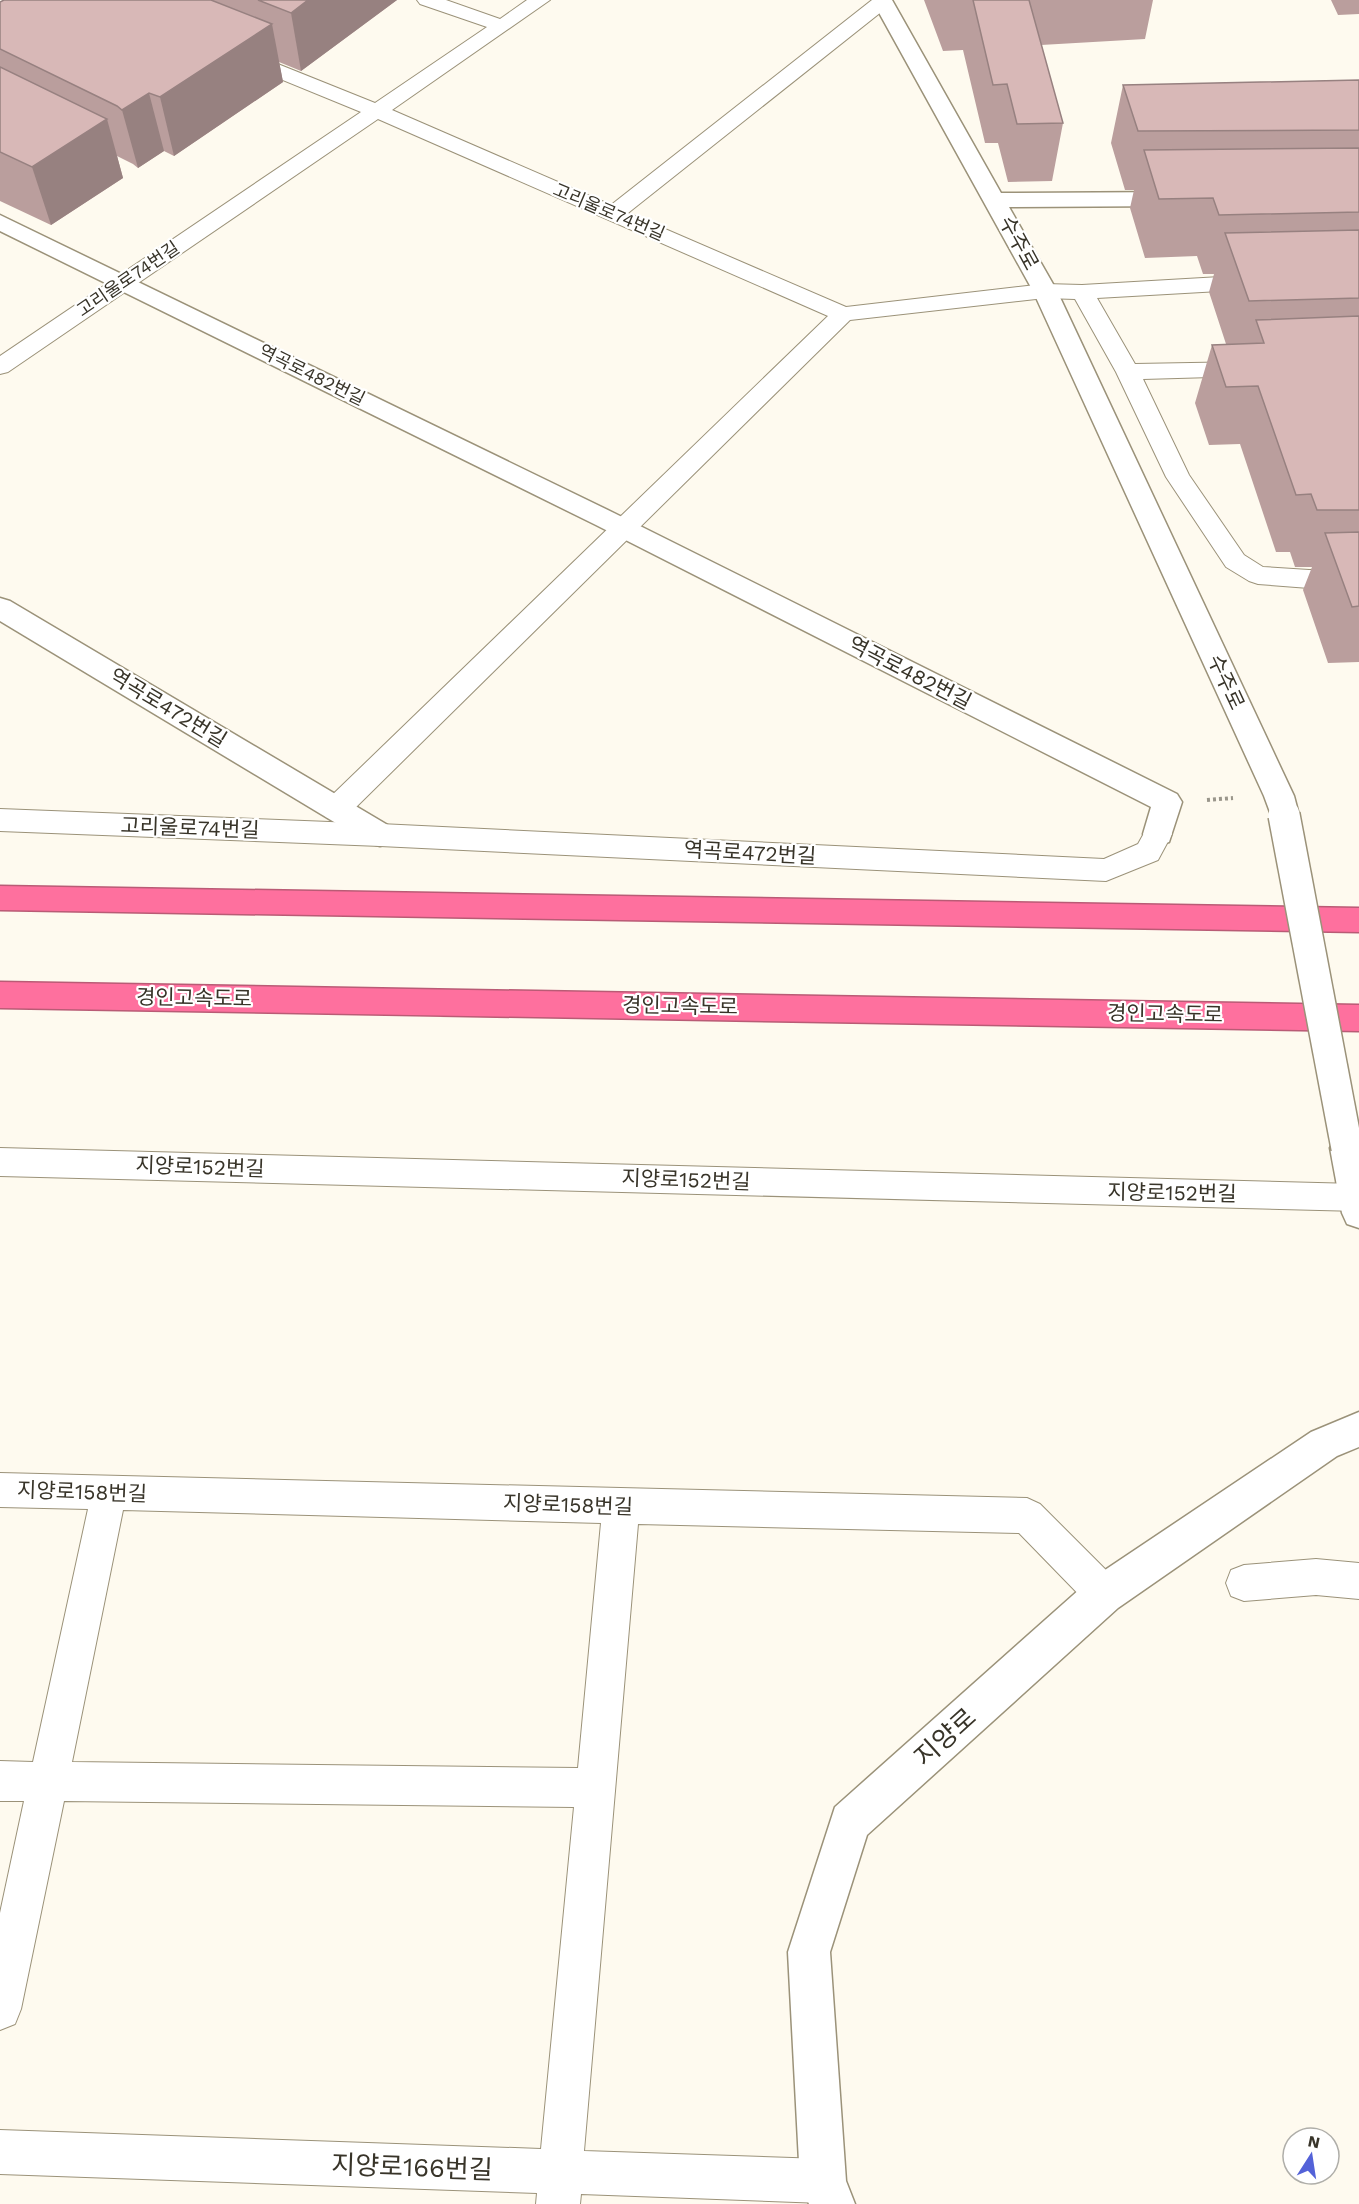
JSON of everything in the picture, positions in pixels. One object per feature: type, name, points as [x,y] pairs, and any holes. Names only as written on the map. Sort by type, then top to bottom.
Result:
[{"type":"highway","points":[[0,898],[1359,920]]},
{"type":"highway","name":"경인고속도로","points":[[0,995],[1359,1018]]},
{"type":"street","name":"수주로","points":[[883,1],[1045,291],[1282,805],[1358,1206]]},
{"type":"street","name":"수주로","points":[[995,200],[1195,198]]},
{"type":"street","name":"역곡로482번길","points":[[0,222],[623,528],[1167,802]]},
{"type":"street","name":"역곡로472번길","points":[[0,608],[380,835]]},
{"type":"street","points":[[1158,834],[1167,802]]},
{"type":"street","name":"지양로","points":[[828,2193],[809,1952],[850,1822],[1104,1594],[1324,1444],[1359,1429]]},
{"type":"lane","points":[[427,0],[502,26]]},
{"type":"lane","name":"고리울로74번길","points":[[0,367],[540,0]]},
{"type":"lane","name":"수주로","points":[[614,214],[883,1]]},
{"type":"lane","points":[[228,51],[376,111]]},
{"type":"lane","name":"고리울로74번길","points":[[376,111],[843,314]]},
{"type":"lane","points":[[336,808],[843,314],[1045,291],[1082,292],[1219,282],[1277,281]]},
{"type":"lane","points":[[1082,292],[1128,372],[1178,477],[1235,561],[1258,575],[1309,579],[1359,578]]},
{"type":"lane","points":[[1128,372],[1267,368]]},
{"type":"lane","name":"고리울로74번길","points":[[0,820],[380,835]]},
{"type":"lane","name":"역곡로472번길","points":[[380,835],[1106,870],[1148,852],[1158,834]]},
{"type":"lane","name":"지양로152번길","points":[[0,1162],[1358,1206]]},
{"type":"lane","name":"지양로158번길","points":[[0,1490],[1027,1516],[1104,1594]]},
{"type":"lane","points":[[0,2009],[109,1493]]},
{"type":"lane","points":[[559,2188],[621,1507]]},
{"type":"lane","points":[[1244,1583],[1316,1577],[1359,1581]]},
{"type":"lane","points":[[0,1781],[595,1788]]},
{"type":"lane","name":"지양로166번길","points":[[0,2152],[559,2188],[828,2193]]},
{"type":"path","points":[[1167,802],[1282,805]]},
{"type":"building","points":[[4,0],[211,0],[272,24],[160,97],[149,93],[122,110],[0,49],[0,2]]},
{"type":"building","points":[[258,0],[308,0],[291,13]]},
{"type":"building","points":[[973,0],[1029,0],[1063,123],[1017,124],[1007,84],[993,85]]},
{"type":"building","points":[[0,67],[107,119],[32,167],[0,152]]},
{"type":"building","points":[[1359,80],[1359,130],[1138,131],[1123,85]]},
{"type":"building","points":[[1359,148],[1359,212],[1219,215],[1213,198],[1159,199],[1144,150]]},
{"type":"building","points":[[1359,230],[1359,298],[1249,301],[1225,233]]},
{"type":"building","points":[[1359,316],[1359,510],[1317,510],[1311,494],[1296,495],[1258,386],[1226,387],[1212,345],[1264,343],[1256,320]]},
{"type":"building","points":[[1359,532],[1359,606],[1352,607],[1325,533]]}]
